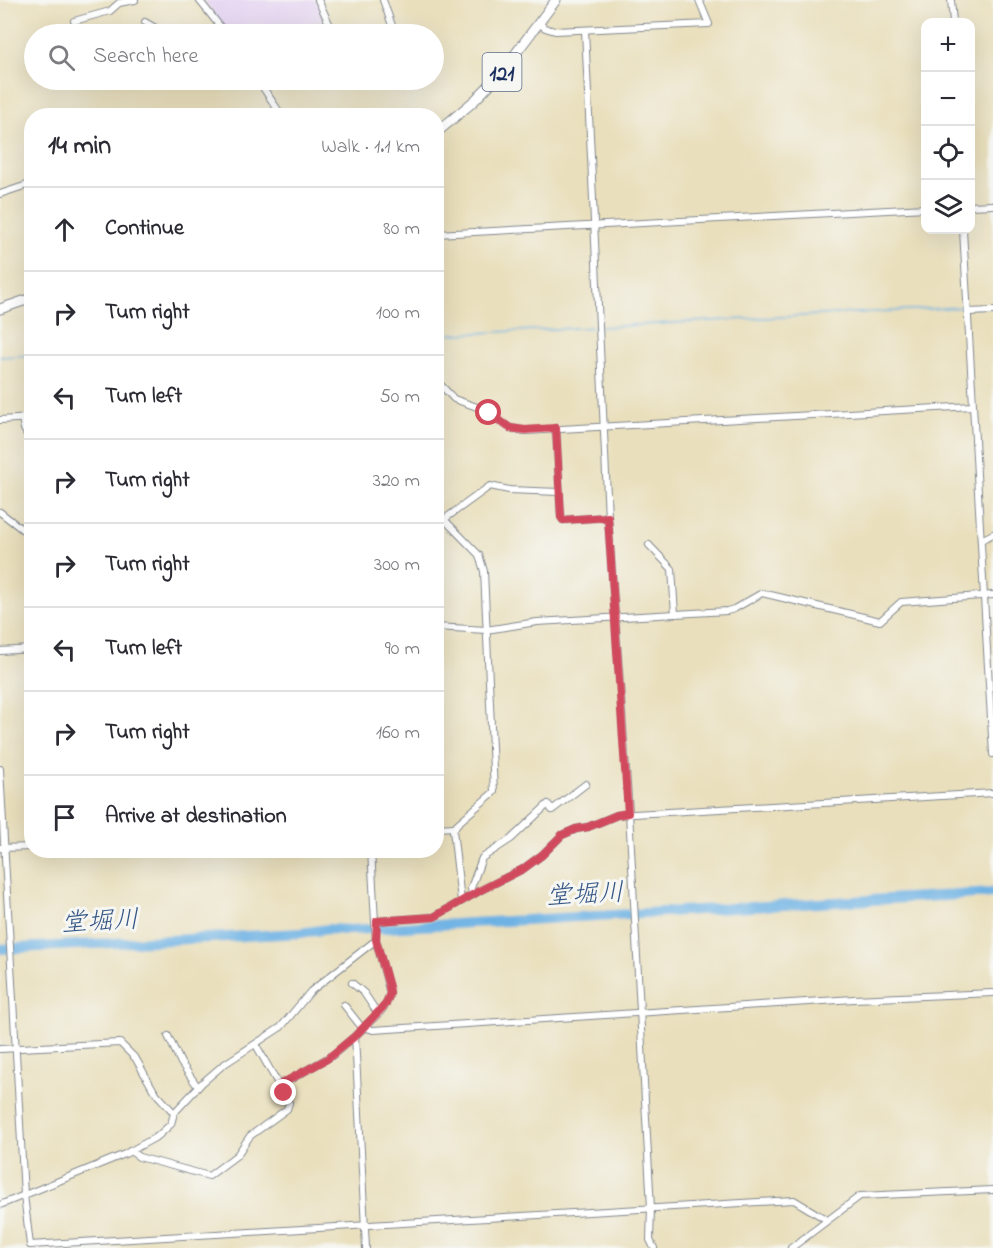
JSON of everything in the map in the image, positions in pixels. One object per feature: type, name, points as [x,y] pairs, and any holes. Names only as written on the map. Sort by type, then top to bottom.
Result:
[{"type":"highway","name":"121","points":[[444,126],[488,88],[556,0]]},
{"type":"highway","points":[[0,309],[24,301]]},
{"type":"street","points":[[74,21],[110,11],[119,3],[135,0]]},
{"type":"street","points":[[199,0],[218,24]]},
{"type":"street","points":[[318,0],[329,24]]},
{"type":"street","points":[[383,0],[391,24]]},
{"type":"street","points":[[539,23],[555,31],[709,24],[699,0]]},
{"type":"street","points":[[951,0],[952,18]]},
{"type":"street","points":[[145,22],[148,24]]},
{"type":"street","points":[[585,30],[608,517],[634,914],[651,1208],[650,1240],[654,1248]]},
{"type":"street","points":[[265,90],[277,108]]},
{"type":"street","points":[[0,194],[24,186]]},
{"type":"street","points":[[975,206],[993,205]]},
{"type":"street","points":[[444,234],[921,208]]},
{"type":"street","points":[[963,234],[993,754]]},
{"type":"street","points":[[968,312],[993,311]]},
{"type":"street","points":[[444,388],[454,399],[480,408],[510,428],[525,430],[973,406]]},
{"type":"street","points":[[0,420],[22,418],[24,429]]},
{"type":"street","points":[[556,428],[561,517],[563,520],[608,517]]},
{"type":"street","points":[[461,901],[452,835],[455,827],[494,792],[482,563],[473,548],[446,518],[490,486],[509,490],[559,492]]},
{"type":"street","points":[[0,512],[24,531]]},
{"type":"street","points":[[981,540],[993,534]]},
{"type":"street","points":[[649,545],[672,569],[675,614]]},
{"type":"street","points":[[444,627],[486,630],[537,622],[735,609],[762,593],[880,621],[901,602],[993,595]]},
{"type":"street","points":[[0,651],[24,650]]},
{"type":"street","points":[[0,769],[2,848],[24,1195],[30,1245],[794,1200],[827,1220]]},
{"type":"street","points":[[471,895],[471,888],[482,858],[486,854],[511,839],[548,804],[552,810],[586,784]]},
{"type":"street","points":[[377,921],[434,917],[523,869],[542,855],[562,835],[617,815],[993,793]]},
{"type":"street","points":[[444,828],[455,827]]},
{"type":"street","points":[[2,848],[24,847]]},
{"type":"street","points":[[279,1086],[327,1059],[364,1028],[386,1004],[390,993],[376,940],[377,921],[372,858]]},
{"type":"street","points":[[0,1205],[130,1151],[158,1136],[171,1124],[174,1113],[198,1087],[223,1065],[281,1027],[311,991],[376,940]]},
{"type":"street","points":[[352,983],[364,993],[378,1014]]},
{"type":"street","points":[[344,1005],[364,1028],[373,1030],[854,999],[993,993]]},
{"type":"street","points":[[168,1036],[181,1063],[198,1087]]},
{"type":"street","points":[[355,1036],[366,1248]]},
{"type":"street","points":[[0,1049],[120,1043],[136,1059],[154,1091],[174,1113]]},
{"type":"street","points":[[130,1151],[139,1157],[205,1176],[211,1176],[237,1155],[250,1136],[287,1108],[289,1103],[256,1045]]},
{"type":"street","points":[[791,1248],[860,1196],[993,1190]]},
{"type":"shaded area","points":[[203,0],[316,0],[325,20],[312,24],[221,24]]},
{"type":"waterway","points":[[970,307],[993,306]]},
{"type":"waterway","points":[[601,327],[965,307]]},
{"type":"waterway","points":[[444,335],[597,327]]},
{"type":"waterway","points":[[0,357],[24,356]]},
{"type":"waterway","name":"堂堀川","points":[[0,949],[993,893]]},
{"type":"route","points":[[284,1093],[279,1086],[281,1084],[333,1055],[375,1018],[389,999],[389,987],[376,940],[377,921],[434,917],[495,882],[506,879],[523,869],[567,832],[588,827],[609,817],[628,813],[608,517],[563,520],[561,517],[556,428],[525,430],[510,428],[489,413]]}]
